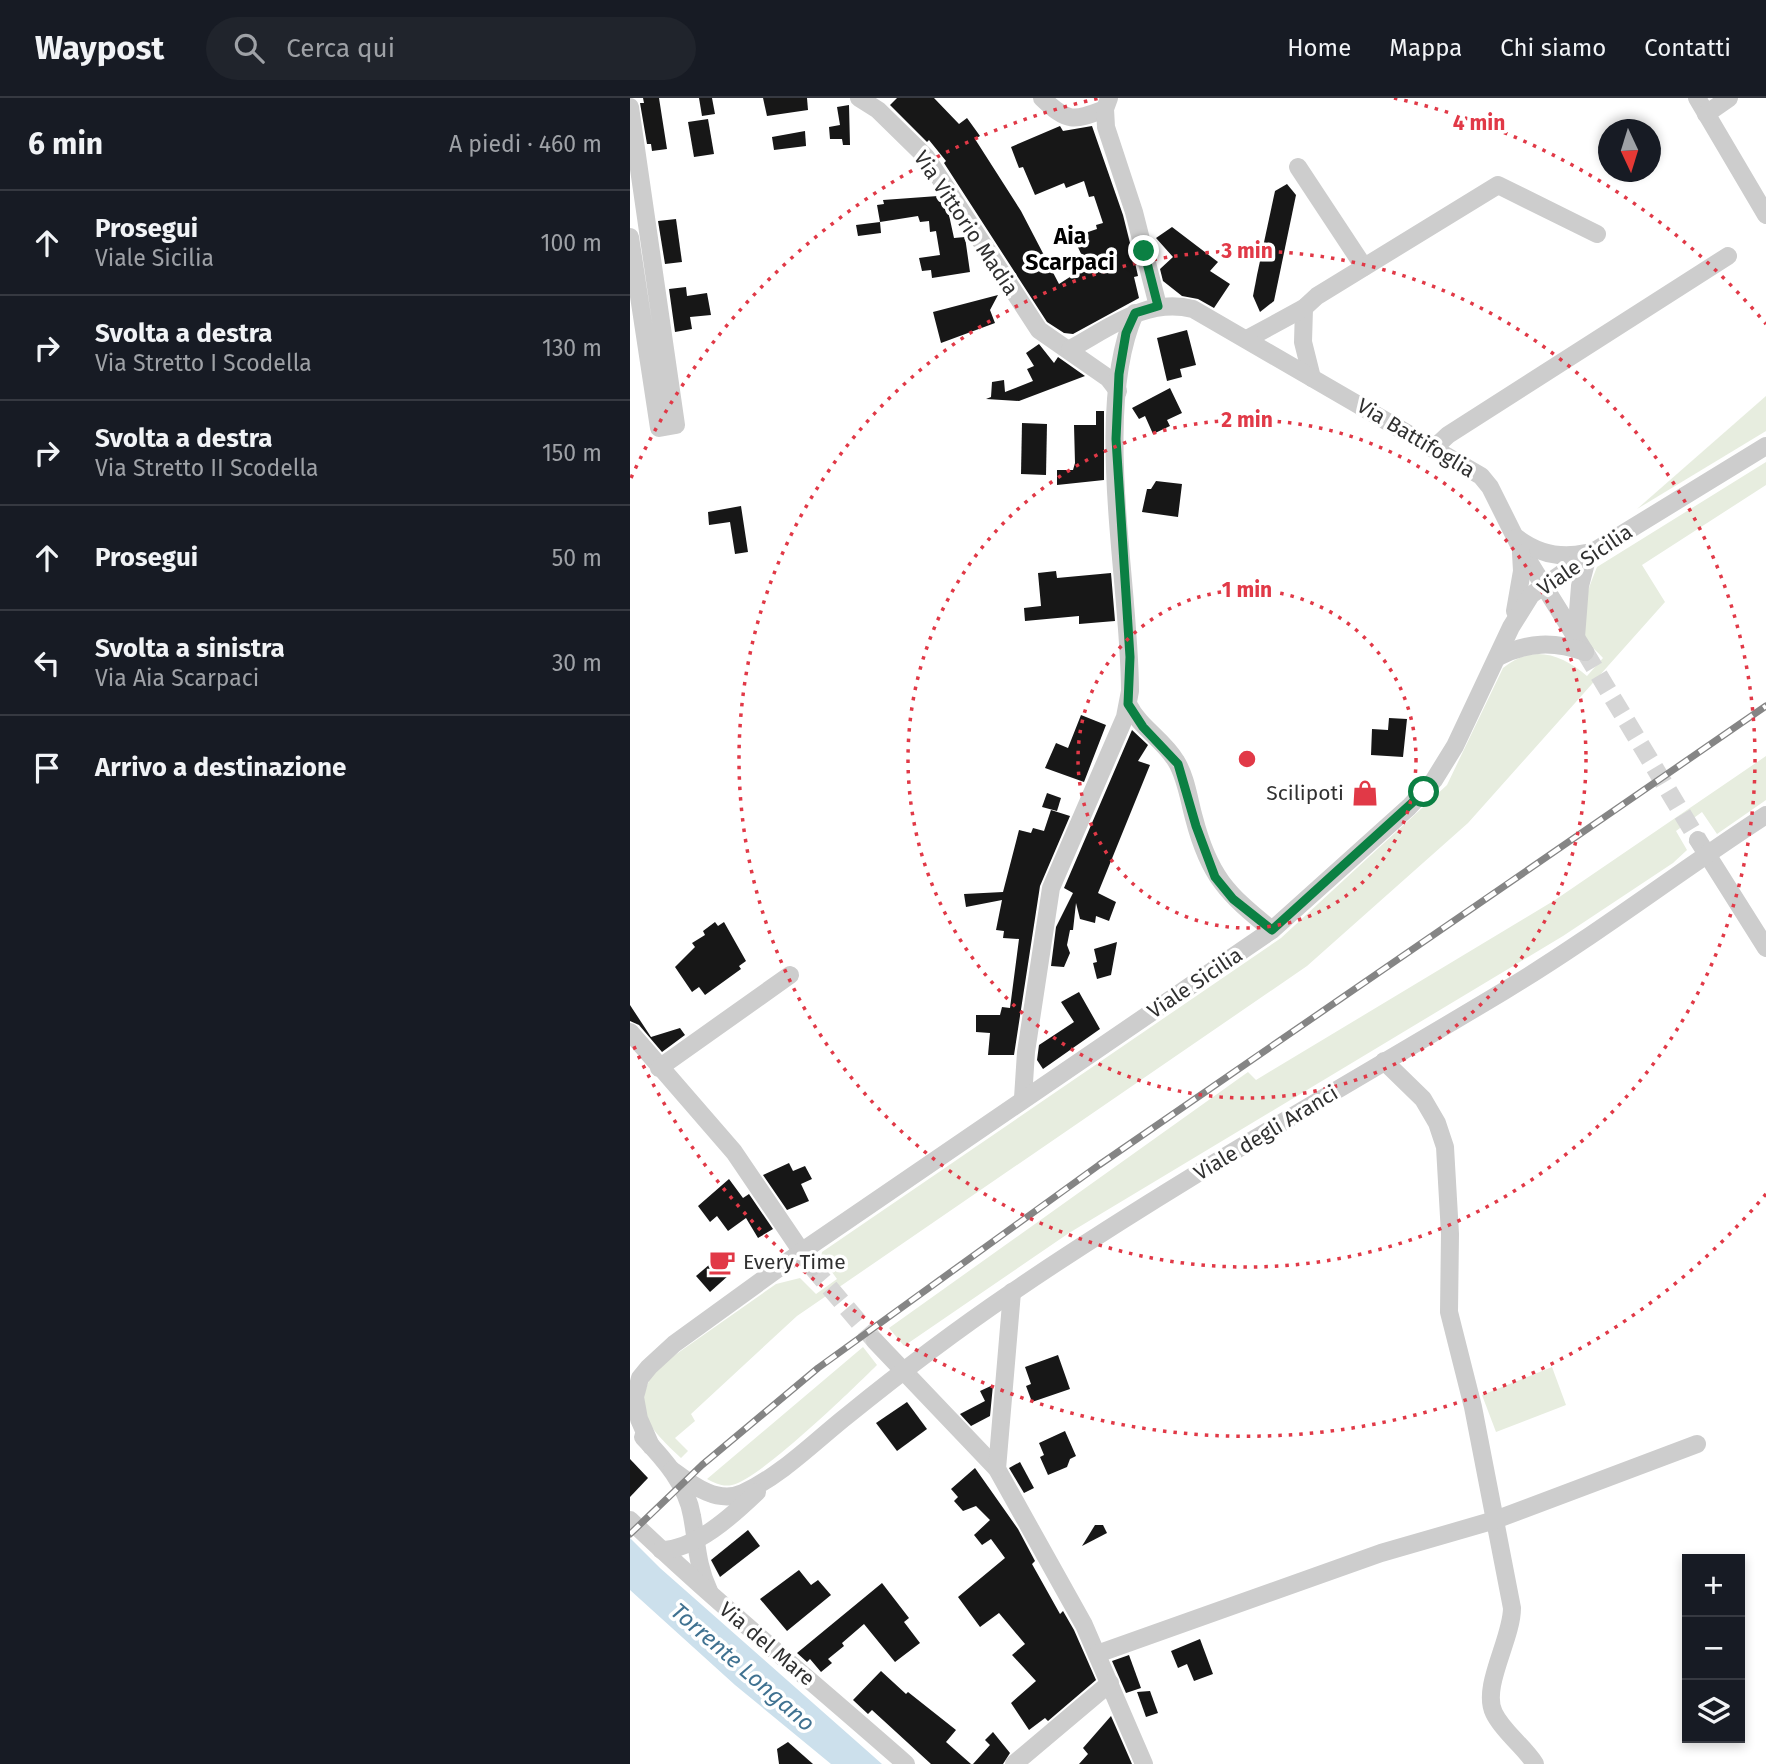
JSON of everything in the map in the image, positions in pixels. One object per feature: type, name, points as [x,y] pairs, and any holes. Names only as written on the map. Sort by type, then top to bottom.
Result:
[{"type":"street","name":"Via Vittorio Madia","points":[[859,98],[878,110],[926,157],[1028,315],[1045,335],[1070,349],[1108,378],[1118,391]]},
{"type":"street","points":[[1042,98],[1066,118],[1076,119],[1107,104],[1106,127],[1135,212],[1158,306],[1135,313],[1070,349]]},
{"type":"street","points":[[1729,98],[1702,106],[1766,215]]},
{"type":"street","points":[[630,107],[647,343]]},
{"type":"street","points":[[1298,167],[1364,267]]},
{"type":"street","points":[[1247,339],[1304,308],[1364,267],[1498,185],[1597,234]]},
{"type":"street","points":[[630,237],[632,265],[647,343],[667,427]]},
{"type":"street","points":[[1433,449],[1448,435],[1728,256]]},
{"type":"street","name":"Via Battifoglia","points":[[1158,306],[1176,305],[1193,309],[1481,476],[1490,486],[1542,585],[1580,644]]},
{"type":"street","points":[[1304,308],[1303,342],[1312,378]]},
{"type":"street","points":[[1023,1098],[1026,1052],[1051,888],[1125,718],[1128,704],[1130,657],[1118,491],[1118,391],[1126,333],[1135,313]]},
{"type":"street","name":"Viale Sicilia","points":[[674,1344],[1023,1098],[1272,930],[1424,792],[1450,755],[1511,627],[1542,585],[1766,446]]},
{"type":"street","points":[[1498,656],[1541,643],[1580,644],[1578,594],[1592,553],[1548,554],[1518,542]]},
{"type":"street","points":[[1511,627],[1522,571],[1518,542]]},
{"type":"street","points":[[1128,704],[1143,727],[1178,764],[1196,826],[1215,877],[1233,899],[1272,930]]},
{"type":"street","name":"Viale degli Aranci","points":[[779,1470],[904,1370],[1012,1292],[1189,1179],[1508,989],[1702,847],[1766,815]]},
{"type":"street","points":[[1702,847],[1766,948]]},
{"type":"street","points":[[659,1068],[790,975]]},
{"type":"street","points":[[630,1032],[734,1152],[812,1267]]},
{"type":"street","points":[[1384,1061],[1423,1099],[1445,1147],[1450,1234],[1449,1312],[1473,1407],[1512,1618],[1491,1687],[1490,1704],[1497,1718],[1535,1764]]},
{"type":"street","points":[[998,1469],[1012,1292]]},
{"type":"street","points":[[875,1340],[998,1469],[1097,1654],[1144,1764]]},
{"type":"street","points":[[630,1368],[674,1344]]},
{"type":"street","points":[[651,1446],[636,1408],[637,1387],[649,1367],[674,1344]]},
{"type":"street","points":[[630,1424],[672,1470],[692,1485],[726,1496],[746,1491],[779,1470]]},
{"type":"street","points":[[1097,1654],[1381,1553],[1494,1520],[1697,1444]]},
{"type":"street","points":[[672,1470],[689,1506],[699,1569],[714,1600]]},
{"type":"street","points":[[661,1550],[676,1549],[695,1540],[751,1498],[779,1470]]},
{"type":"street","name":"Via del Mare","points":[[630,1520],[714,1600],[781,1654],[906,1764]]},
{"type":"street","points":[[1014,1764],[1110,1683]]},
{"type":"shaded area","points":[[1766,396],[1766,431],[1637,509]]},
{"type":"shaded area","points":[[1766,462],[1766,485],[1642,565],[1665,602],[1468,823],[1307,966],[797,1316],[691,1414],[695,1421],[675,1438],[688,1451],[681,1458],[660,1437],[647,1418],[644,1408],[644,1397],[655,1369],[776,1284],[800,1278],[816,1294],[837,1279],[821,1257],[822,1252],[1281,938],[1447,785],[1503,668],[1525,656],[1546,655],[1567,662],[1587,676],[1603,658],[1588,643],[1582,620],[1597,567]]},
{"type":"shaded area","points":[[1766,756],[1766,800],[1717,834],[1702,812],[1676,831],[1687,850],[1673,863],[1563,936],[1069,1233],[904,1346],[889,1328],[1248,1072],[1256,1080],[1555,900]]},
{"type":"shaded area","points":[[863,1347],[877,1365],[784,1451],[732,1485],[722,1485],[707,1479]]},
{"type":"shaded area","points":[[1552,1367],[1566,1405],[1496,1432],[1482,1395]]},
{"type":"water","name":"Torrente Longano","points":[[630,1538],[660,1568],[882,1764],[831,1764],[735,1685],[630,1590]]},
{"type":"building","points":[[643,98],[659,98],[667,149],[652,151],[651,144],[647,144],[640,103],[644,103]]},
{"type":"building","points":[[699,98],[712,98],[715,114],[702,116]]},
{"type":"building","points":[[763,98],[807,98],[808,110],[767,116]]},
{"type":"building","points":[[897,98],[934,98],[959,124],[967,118],[980,136],[975,139],[1021,211],[1059,284],[1087,266],[1073,237],[1097,229],[1096,225],[1103,223],[1094,196],[1089,197],[1084,181],[1066,188],[1064,183],[1035,195],[1023,167],[1019,168],[1011,147],[1060,126],[1063,131],[1092,126],[1123,215],[1138,276],[1134,277],[1139,298],[1073,334],[1064,333],[1047,322],[944,163],[946,161],[929,140],[927,142],[890,105]]},
{"type":"building","points":[[849,105],[850,145],[843,145],[842,139],[830,139],[829,127],[840,125],[837,107]]},
{"type":"building","points":[[708,119],[714,154],[694,157],[688,122]]},
{"type":"building","points":[[805,131],[806,146],[774,150],[772,137]]},
{"type":"building","points":[[1287,184],[1296,195],[1274,301],[1260,312],[1253,296],[1257,275],[1275,191]]},
{"type":"building","points":[[938,196],[949,215],[954,238],[965,237],[970,272],[932,278],[931,270],[922,271],[919,258],[940,255],[936,231],[930,232],[929,221],[920,222],[918,216],[880,222],[877,205],[884,204],[883,200]]},
{"type":"building","points":[[676,219],[682,262],[665,264],[658,221]]},
{"type":"building","points":[[880,222],[881,233],[858,236],[856,225]]},
{"type":"building","points":[[1172,227],[1218,262],[1210,271],[1230,284],[1214,308],[1198,299],[1182,296],[1163,281],[1160,269],[1173,257],[1156,238]]},
{"type":"building","points":[[686,287],[687,296],[707,293],[711,315],[690,317],[692,329],[675,332],[669,289]]},
{"type":"building","points":[[998,295],[990,310],[995,323],[941,343],[933,312]]},
{"type":"building","points":[[1187,330],[1196,365],[1180,369],[1182,377],[1167,381],[1157,338]]},
{"type":"building","points":[[1039,344],[1054,363],[1058,357],[1085,376],[1019,401],[986,399],[991,397],[992,382],[1004,380],[1005,392],[1033,381],[1027,369],[1034,366],[1026,353]]},
{"type":"building","points":[[1170,388],[1182,413],[1167,420],[1170,426],[1153,434],[1145,416],[1139,419],[1132,408]]},
{"type":"building","points":[[1096,411],[1104,411],[1104,480],[1057,485],[1057,470],[1073,470],[1075,463],[1074,425],[1096,425]]},
{"type":"building","points":[[1022,423],[1047,424],[1046,475],[1021,474]]},
{"type":"building","points":[[1156,481],[1182,484],[1178,517],[1142,512],[1147,489],[1151,489]]},
{"type":"building","points":[[741,506],[748,552],[735,554],[730,522],[709,525],[708,512]]},
{"type":"building","points":[[1056,571],[1057,578],[1111,573],[1115,621],[1079,624],[1079,616],[1025,621],[1024,608],[1041,606],[1038,573]]},
{"type":"building","points":[[1081,715],[1106,725],[1084,782],[1045,768],[1056,743],[1068,748]]},
{"type":"building","points":[[1389,718],[1407,719],[1403,757],[1371,755],[1372,729],[1388,730]]},
{"type":"building","points":[[1132,730],[1148,745],[1138,761],[1150,765],[1098,893],[1116,902],[1109,921],[1096,916],[1095,923],[1080,919],[1076,903],[1073,930],[1070,930],[1067,945],[1070,953],[1064,967],[1051,966],[1056,927],[1073,893],[1064,888]]},
{"type":"building","points":[[1047,793],[1061,798],[1057,811],[1042,807]]},
{"type":"building","points":[[1051,810],[1070,816],[1040,886],[1014,1055],[988,1055],[990,1033],[976,1032],[976,1015],[1000,1015],[1002,1007],[1010,1008],[1019,939],[1003,938],[1004,931],[996,930],[1002,900],[966,907],[964,894],[1003,892],[1019,830],[1031,833],[1033,828],[1044,831]]},
{"type":"building","points":[[715,922],[718,926],[724,922],[746,961],[739,966],[741,969],[705,995],[699,987],[692,992],[675,967],[695,947],[692,943],[705,935],[703,931]]},
{"type":"building","points":[[1117,942],[1111,975],[1097,979],[1093,963],[1097,962],[1094,949]]},
{"type":"building","points":[[1079,992],[1100,1029],[1043,1069],[1037,1060],[1039,1045],[1074,1022],[1061,1002]]},
{"type":"building","points":[[630,1005],[651,1037],[680,1028],[685,1035],[662,1052],[639,1025],[630,1021]]},
{"type":"building","points":[[789,1163],[793,1171],[805,1166],[812,1179],[801,1184],[809,1201],[787,1210],[763,1175]]},
{"type":"building","points":[[729,1179],[743,1198],[749,1194],[773,1229],[758,1238],[746,1218],[728,1231],[717,1216],[710,1222],[698,1206]]},
{"type":"building","points":[[716,1259],[729,1275],[710,1292],[696,1276]]},
{"type":"building","points":[[1058,1355],[1070,1389],[1032,1402],[1026,1386],[1031,1384],[1025,1367]]},
{"type":"building","points":[[993,1385],[990,1416],[971,1426],[960,1414],[985,1401],[980,1391]]},
{"type":"building","points":[[907,1402],[927,1429],[897,1451],[876,1423]]},
{"type":"building","points":[[1065,1431],[1076,1456],[1070,1459],[1067,1467],[1048,1475],[1040,1457],[1044,1455],[1039,1443]]},
{"type":"building","points":[[630,1459],[648,1478],[630,1497]]},
{"type":"building","points":[[1020,1462],[1034,1488],[1024,1493],[1009,1468]]},
{"type":"building","points":[[975,1468],[1018,1529],[1035,1561],[1032,1564],[1060,1614],[1063,1611],[1074,1630],[1096,1680],[1048,1721],[1045,1718],[1029,1730],[1011,1703],[1036,1681],[1012,1655],[1025,1644],[999,1613],[980,1627],[958,1597],[1005,1558],[991,1539],[982,1545],[974,1535],[990,1520],[976,1506],[963,1511],[954,1501],[958,1497],[951,1489]]},
{"type":"building","points":[[1095,1525],[1103,1525],[1107,1533],[1082,1546]]},
{"type":"building","points":[[748,1530],[760,1546],[720,1577],[711,1560]]},
{"type":"building","points":[[799,1570],[811,1585],[818,1580],[831,1595],[787,1631],[760,1599]]},
{"type":"building","points":[[882,1583],[909,1618],[904,1622],[920,1643],[895,1662],[864,1624],[842,1643],[844,1646],[828,1659],[832,1663],[821,1672],[810,1659],[807,1662],[797,1653]]},
{"type":"building","points":[[1200,1639],[1213,1674],[1194,1681],[1187,1664],[1178,1668],[1171,1651]]},
{"type":"building","points":[[1129,1655],[1141,1688],[1126,1693],[1112,1661]]},
{"type":"building","points":[[881,1671],[906,1694],[908,1692],[956,1730],[946,1742],[971,1764],[931,1764],[872,1710],[868,1714],[853,1700]]},
{"type":"building","points":[[1150,1691],[1158,1713],[1146,1717],[1137,1692]]},
{"type":"building","points":[[1111,1716],[1132,1764],[1079,1764],[1088,1754],[1083,1748]]},
{"type":"building","points":[[993,1732],[1010,1753],[1003,1764],[973,1764],[990,1745],[985,1740]]},
{"type":"building","points":[[788,1742],[813,1764],[779,1764],[777,1749]]},
{"type":"tunnel","points":[[1585,652],[1698,840]]},
{"type":"tunnel","points":[[812,1267],[875,1341]]},
{"type":"railway","points":[[630,1534],[702,1465],[818,1368],[1099,1165],[1766,706]]},
{"type":"place","name":"Scilipoti","points":[[1365,793]]},
{"type":"place","name":"Every Time","points":[[722,1262]]},
{"type":"district","name":"Aia Scarpaci","points":[[1070,249]]},
{"type":"route","points":[[1144,251],[1158,306],[1135,313],[1126,333],[1119,374],[1116,439],[1130,657],[1128,704],[1134,717],[1178,764],[1196,826],[1215,877],[1233,899],[1272,930],[1424,792]]}]
